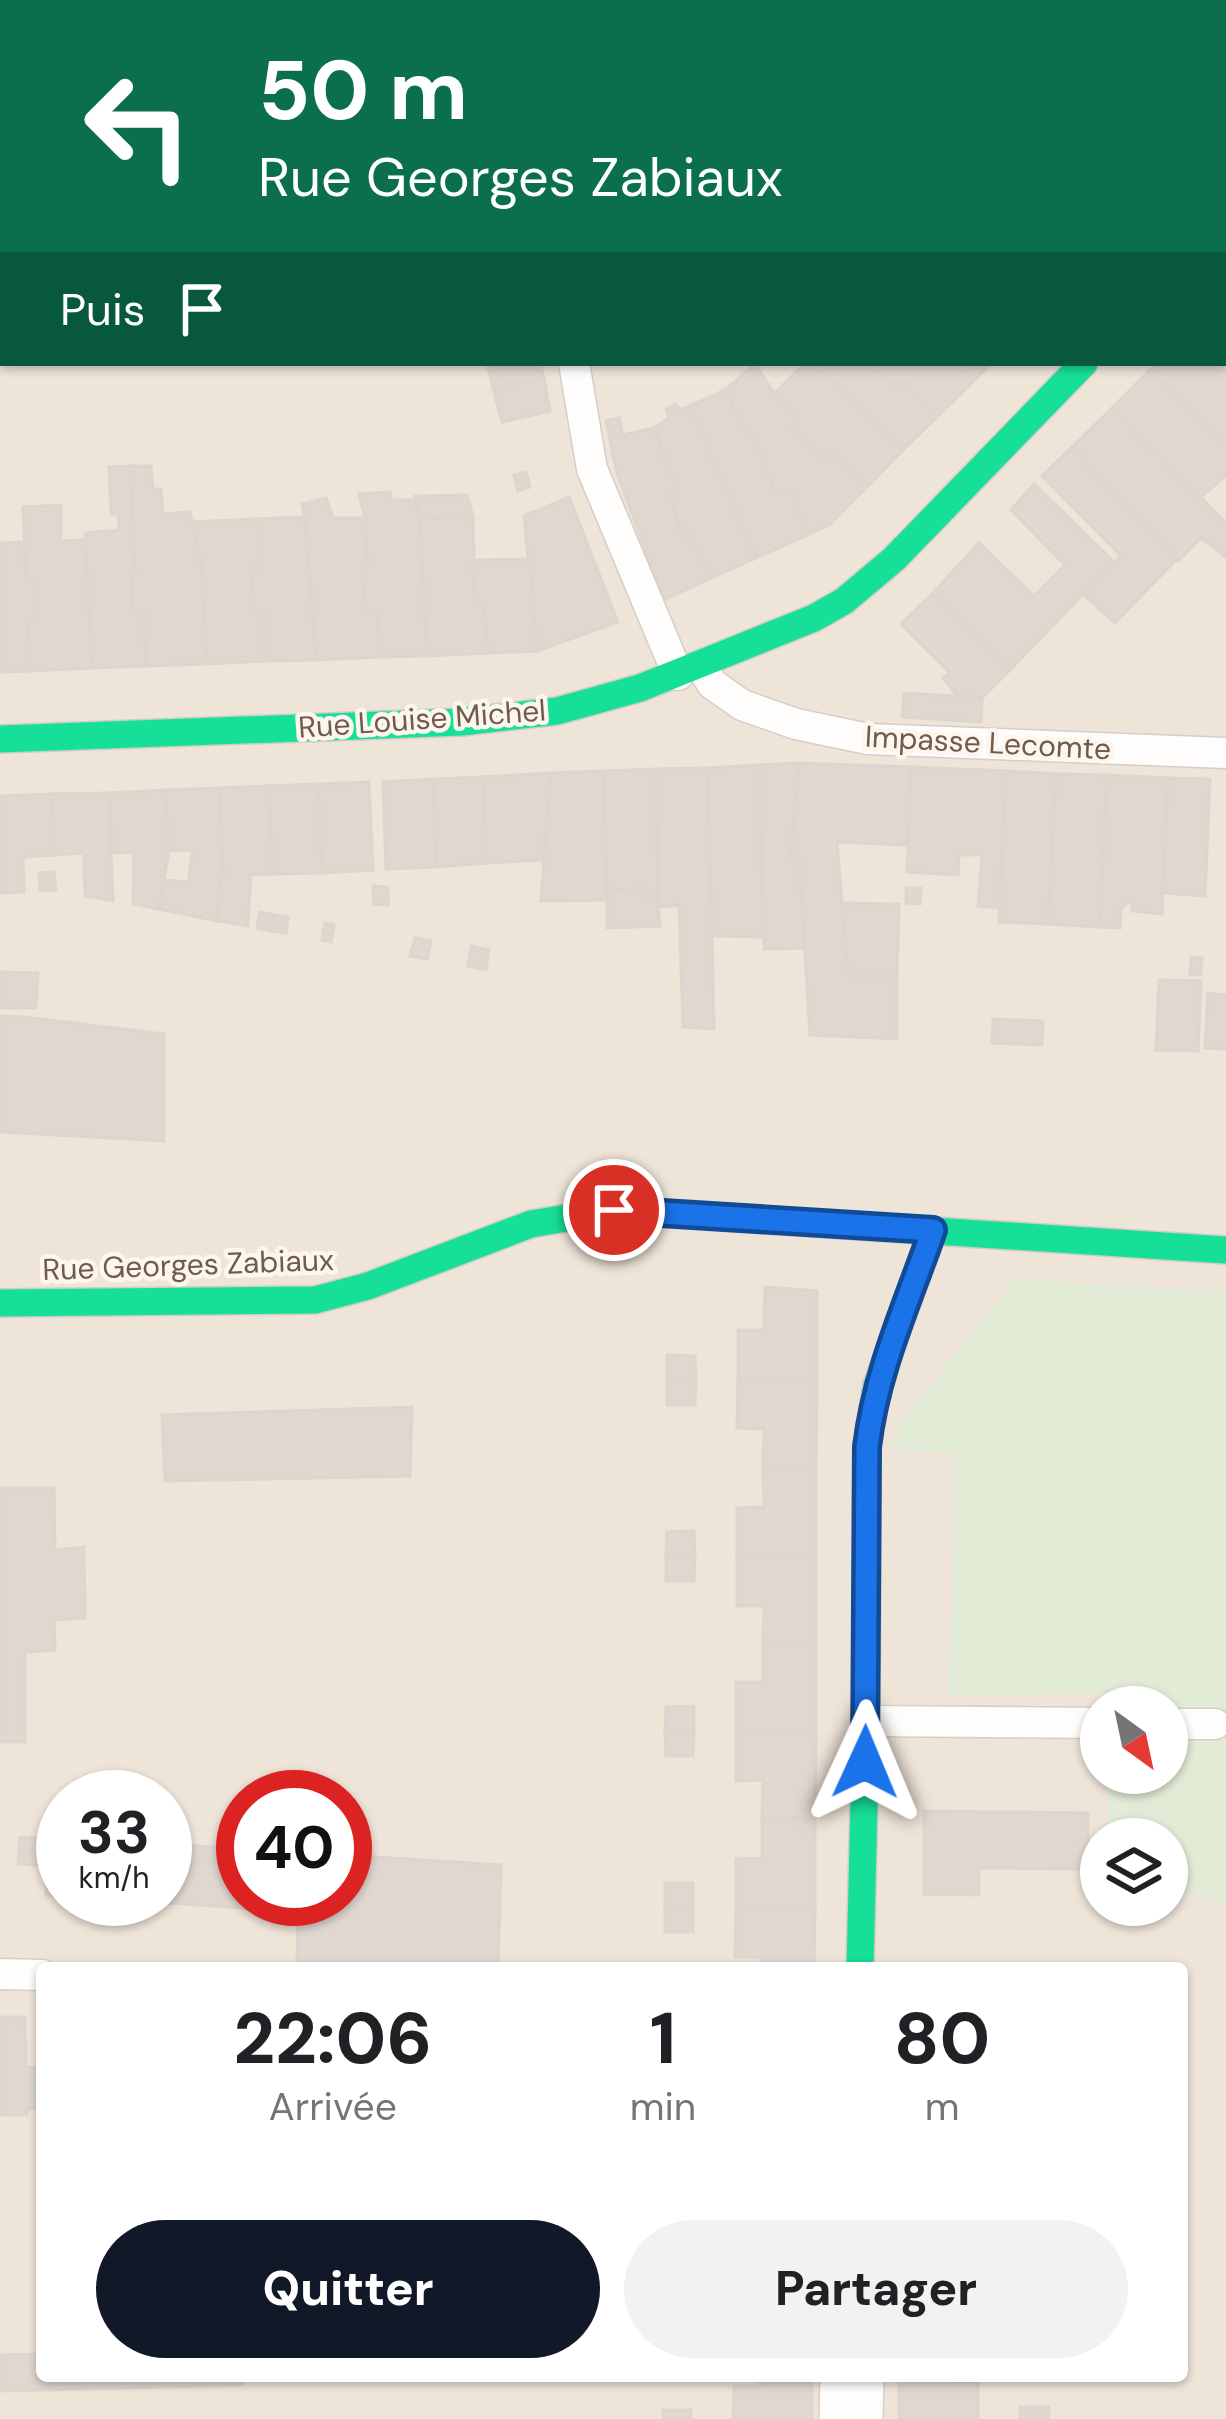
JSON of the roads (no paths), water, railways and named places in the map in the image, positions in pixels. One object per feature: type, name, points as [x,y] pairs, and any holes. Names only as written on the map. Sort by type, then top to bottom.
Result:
[{"type":"street","name":"Rue Louise Michel","points":[[0,739],[512,718],[600,700],[689,670],[814,618],[869,582],[1081,366]]},
{"type":"street","name":"Rue Georges Zabiaux","points":[[0,1303],[316,1300],[368,1286],[531,1224],[614,1210],[1226,1250]]},
{"type":"street","points":[[860,1962],[867,1447],[877,1385],[933,1230]]},
{"type":"street","points":[[851,2419],[852,2382]]},
{"type":"lane","points":[[575,366],[592,469],[689,670]]},
{"type":"lane","name":"Impasse Lecomte","points":[[689,670],[742,705],[851,736],[1226,753]]},
{"type":"lane","points":[[866,1721],[1080,1723]]},
{"type":"lane","points":[[1188,1724],[1214,1724]]},
{"type":"lane","points":[[0,1974],[36,1975]]}]
